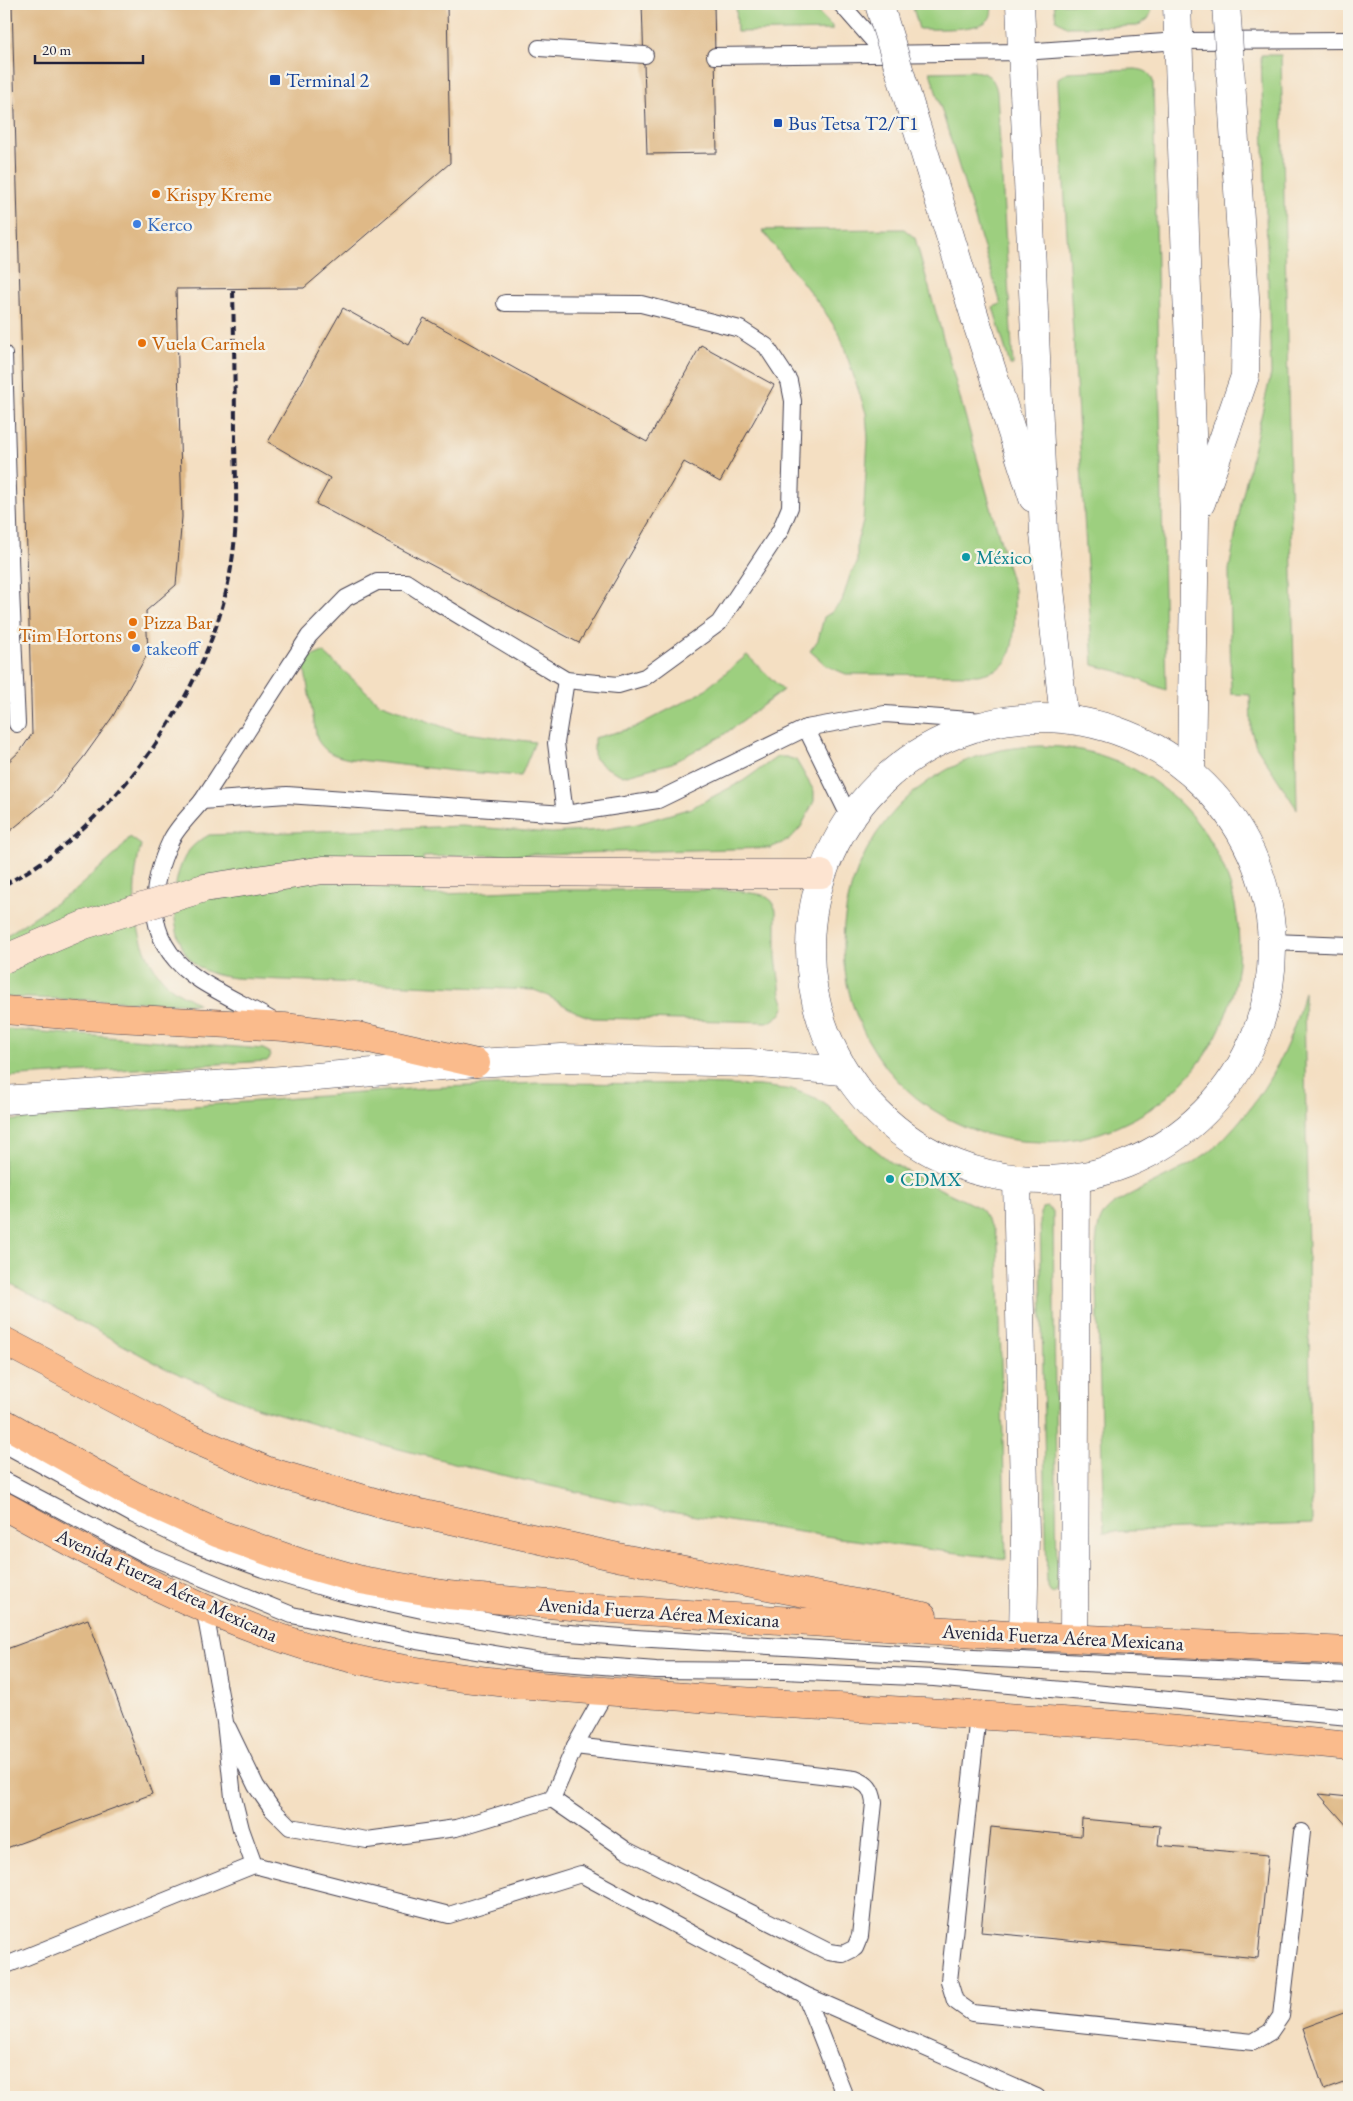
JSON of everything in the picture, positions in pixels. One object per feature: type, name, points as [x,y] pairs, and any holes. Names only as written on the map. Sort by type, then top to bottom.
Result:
[{"type":"main road","points":[[4,959],[84,925],[204,888],[323,870],[821,874]]},
{"type":"main road","points":[[4,1010],[284,1027],[357,1036],[476,1063]]},
{"type":"main road","points":[[4,1342],[175,1431],[268,1471],[388,1506],[622,1558],[843,1599],[1023,1636]]},
{"type":"main road","name":"Avenida Fuerza Aérea Mexicana","points":[[4,1423],[133,1495],[217,1533],[301,1563],[361,1580],[448,1595],[520,1602],[1023,1636],[1349,1650]]},
{"type":"main road","name":"Avenida Fuerza Aérea Mexicana","points":[[4,1506],[138,1576],[204,1607],[278,1637],[383,1665],[442,1675],[606,1691],[784,1704],[978,1715],[1349,1746]]},
{"type":"street","points":[[879,4],[977,324],[1044,533]]},
{"type":"street","points":[[1020,4],[1044,533],[1064,718]]},
{"type":"street","points":[[1177,4],[1195,518],[1192,772]]},
{"type":"street","points":[[1195,518],[1246,376],[1246,312],[1226,4]]},
{"type":"street","points":[[1064,718],[1110,728],[1136,738],[1153,746],[1192,772],[1234,820],[1263,878],[1273,942],[1265,1008],[1239,1070],[1196,1121],[1140,1158],[1076,1178],[1017,1180],[962,1167],[915,1145],[875,1112],[843,1071],[821,1025],[810,977],[810,927],[821,874],[850,818],[879,783],[915,755],[955,734],[998,722],[1064,718]]},
{"type":"street","points":[[4,1100],[562,1058],[749,1063],[843,1071]]},
{"type":"street","points":[[1074,1638],[1076,1178]]},
{"type":"street","points":[[1017,1180],[1025,1534],[1023,1636]]},
{"type":"lane","points":[[841,4],[885,54]]},
{"type":"lane","points":[[716,56],[1023,52],[1179,41],[1349,40]]},
{"type":"lane","points":[[539,48],[644,55]]},
{"type":"lane","points":[[284,1027],[200,981],[177,961],[157,930],[153,902],[157,878],[172,839],[202,800],[309,636],[346,598],[377,582],[406,582],[435,602],[566,680],[618,685],[645,677],[719,623],[780,531],[790,507],[793,401],[789,381],[766,346],[740,329],[641,304],[505,303]]},
{"type":"lane","points":[[4,354],[7,590],[17,724]]},
{"type":"lane","points":[[566,680],[556,743],[566,814]]},
{"type":"lane","points":[[202,800],[287,795],[566,814],[658,800],[806,728],[885,714],[998,722]]},
{"type":"lane","points":[[806,728],[850,818]]},
{"type":"lane","points":[[1273,942],[1349,945]]},
{"type":"lane","points":[[4,1444],[134,1515],[194,1544],[263,1569],[338,1592],[422,1610],[544,1631],[952,1657],[1349,1675]]},
{"type":"lane","points":[[4,1480],[149,1556],[292,1615],[417,1641],[536,1661],[656,1670],[784,1671],[934,1678],[1349,1717]]},
{"type":"lane","points":[[204,1607],[224,1722],[233,1796],[241,1829],[254,1865]]},
{"type":"lane","points":[[552,1799],[574,1746],[606,1691]]},
{"type":"lane","points":[[978,1715],[949,1980],[955,2001],[972,2013],[1253,2042],[1270,2032],[1281,2016],[1302,1832]]},
{"type":"lane","points":[[224,1722],[256,1786],[272,1809],[290,1827],[367,1840],[456,1828],[552,1799]]},
{"type":"lane","points":[[552,1799],[626,1850],[788,1933],[829,1952],[843,1954],[855,1948],[860,1936],[874,1803],[872,1792],[866,1783],[855,1780],[574,1746]]},
{"type":"lane","points":[[4,1966],[254,1865],[449,1915],[581,1874],[805,1995],[1037,2097]]},
{"type":"lane","points":[[805,1995],[845,2097]]},
{"type":"green space","points":[[736,4],[809,4],[832,26],[832,30],[737,32]]},
{"type":"green space","points":[[912,4],[991,4],[992,12],[989,19],[977,26],[919,29]]},
{"type":"green space","points":[[1054,4],[1151,4],[1151,13],[1148,19],[1137,26],[1068,27],[1056,20]]},
{"type":"green space","points":[[1261,55],[1281,55],[1297,809],[1256,746],[1251,730],[1250,695],[1231,694],[1229,570],[1242,498],[1271,374]]},
{"type":"green space","points":[[1135,69],[1147,72],[1153,81],[1166,690],[1117,671],[1093,665],[1058,84],[1058,78],[1068,72]]},
{"type":"green space","points":[[973,71],[990,77],[997,92],[1013,365],[1010,365],[993,307],[1001,304],[930,72]]},
{"type":"green space","points":[[904,229],[915,238],[1014,589],[1014,629],[1008,658],[997,669],[978,675],[846,674],[827,666],[810,651],[818,640],[824,617],[832,612],[842,601],[851,572],[857,564],[857,542],[863,522],[868,439],[866,413],[840,335],[823,309],[762,230]]},
{"type":"green space","points":[[323,652],[379,703],[457,732],[535,742],[521,776],[454,771],[350,759],[340,757],[323,748],[317,739],[303,660]]},
{"type":"green space","points":[[747,655],[783,690],[722,736],[672,763],[623,776],[605,767],[594,758],[594,738],[633,728],[701,693]]},
{"type":"green space","points":[[1041,746],[1080,749],[1117,761],[1151,779],[1181,804],[1206,834],[1224,868],[1236,905],[1239,944],[1236,983],[1224,1020],[1206,1054],[1181,1084],[1151,1109],[1117,1127],[1080,1139],[1041,1142],[1002,1139],[965,1127],[931,1109],[901,1084],[876,1054],[858,1020],[846,983],[843,944],[846,905],[858,868],[876,834],[901,804],[931,779],[965,761],[1002,749]]},
{"type":"green space","points":[[777,757],[796,760],[814,791],[814,801],[801,827],[789,840],[770,848],[423,857],[425,895],[533,890],[731,890],[764,895],[772,901],[776,910],[776,957],[781,994],[785,1006],[781,1014],[770,1022],[593,1018],[585,1016],[534,990],[235,978],[209,972],[195,964],[186,954],[179,940],[174,906],[175,888],[179,871],[185,857],[193,846],[209,835],[462,826],[552,833],[601,830],[637,824],[691,808],[743,781]]},
{"type":"green space","points":[[130,837],[141,845],[135,881],[135,900],[136,918],[146,954],[155,970],[167,984],[199,1004],[4,997],[4,937],[75,890],[116,854]]},
{"type":"green space","points":[[1304,991],[1312,1524],[1104,1532],[1096,1247],[1099,1224],[1103,1215],[1113,1205],[1199,1159],[1233,1129],[1260,1094],[1283,1054],[1299,1013]]},
{"type":"green space","points":[[4,1029],[263,1049],[269,1052],[271,1056],[267,1061],[4,1077]]},
{"type":"green space","points":[[539,1083],[696,1084],[760,1086],[794,1090],[816,1098],[829,1107],[858,1136],[892,1163],[980,1208],[994,1230],[998,1243],[1006,1559],[839,1538],[664,1511],[514,1478],[387,1446],[256,1407],[163,1367],[4,1280],[4,1121],[423,1088]]},
{"type":"green space","points":[[1047,1207],[1053,1212],[1057,1591],[1052,1593],[1047,1586],[1040,1213],[1043,1208]]},
{"type":"building","points":[[12,4],[447,4],[450,163],[304,288],[176,289],[182,517],[176,585],[146,611],[148,653],[113,716],[83,758],[49,799],[4,836],[4,766],[21,750],[32,734]]},
{"type":"building","points":[[642,4],[714,4],[717,153],[647,154]]},
{"type":"building","points":[[343,308],[409,345],[424,318],[647,442],[701,345],[774,385],[720,482],[684,462],[579,643],[316,504],[330,478],[268,442]]},
{"type":"building","points":[[88,1619],[152,1794],[4,1849],[4,1650]]},
{"type":"building","points":[[1319,1794],[1349,1797],[1349,1828]]},
{"type":"building","points":[[1082,1819],[1160,1826],[1158,1845],[1268,1855],[1258,1958],[981,1932],[991,1827],[1081,1836]]},
{"type":"building","points":[[1349,2011],[1349,2081],[1324,2090],[1303,2028]]},
{"type":"railway","points":[[4,885],[46,859],[79,832],[111,800],[140,765],[167,727],[190,687],[209,646],[223,604],[232,561],[236,518],[233,289]]},
{"type":"place","name":"Terminal 2","points":[[275,80]]},
{"type":"place","name":"Bus Tetsa T2/T1","points":[[778,123]]},
{"type":"place","name":"Krispy Kreme","points":[[156,194]]},
{"type":"place","name":"Kerco","points":[[137,224]]},
{"type":"place","name":"Vuela Carmela","points":[[142,343]]},
{"type":"place","name":"México","points":[[966,557]]},
{"type":"place","name":"Pizza Bar","points":[[133,622]]},
{"type":"place","name":"Tim Hortons","points":[[132,635]]},
{"type":"place","name":"takeoff","points":[[136,648]]},
{"type":"place","name":"CDMX","points":[[890,1179]]}]
